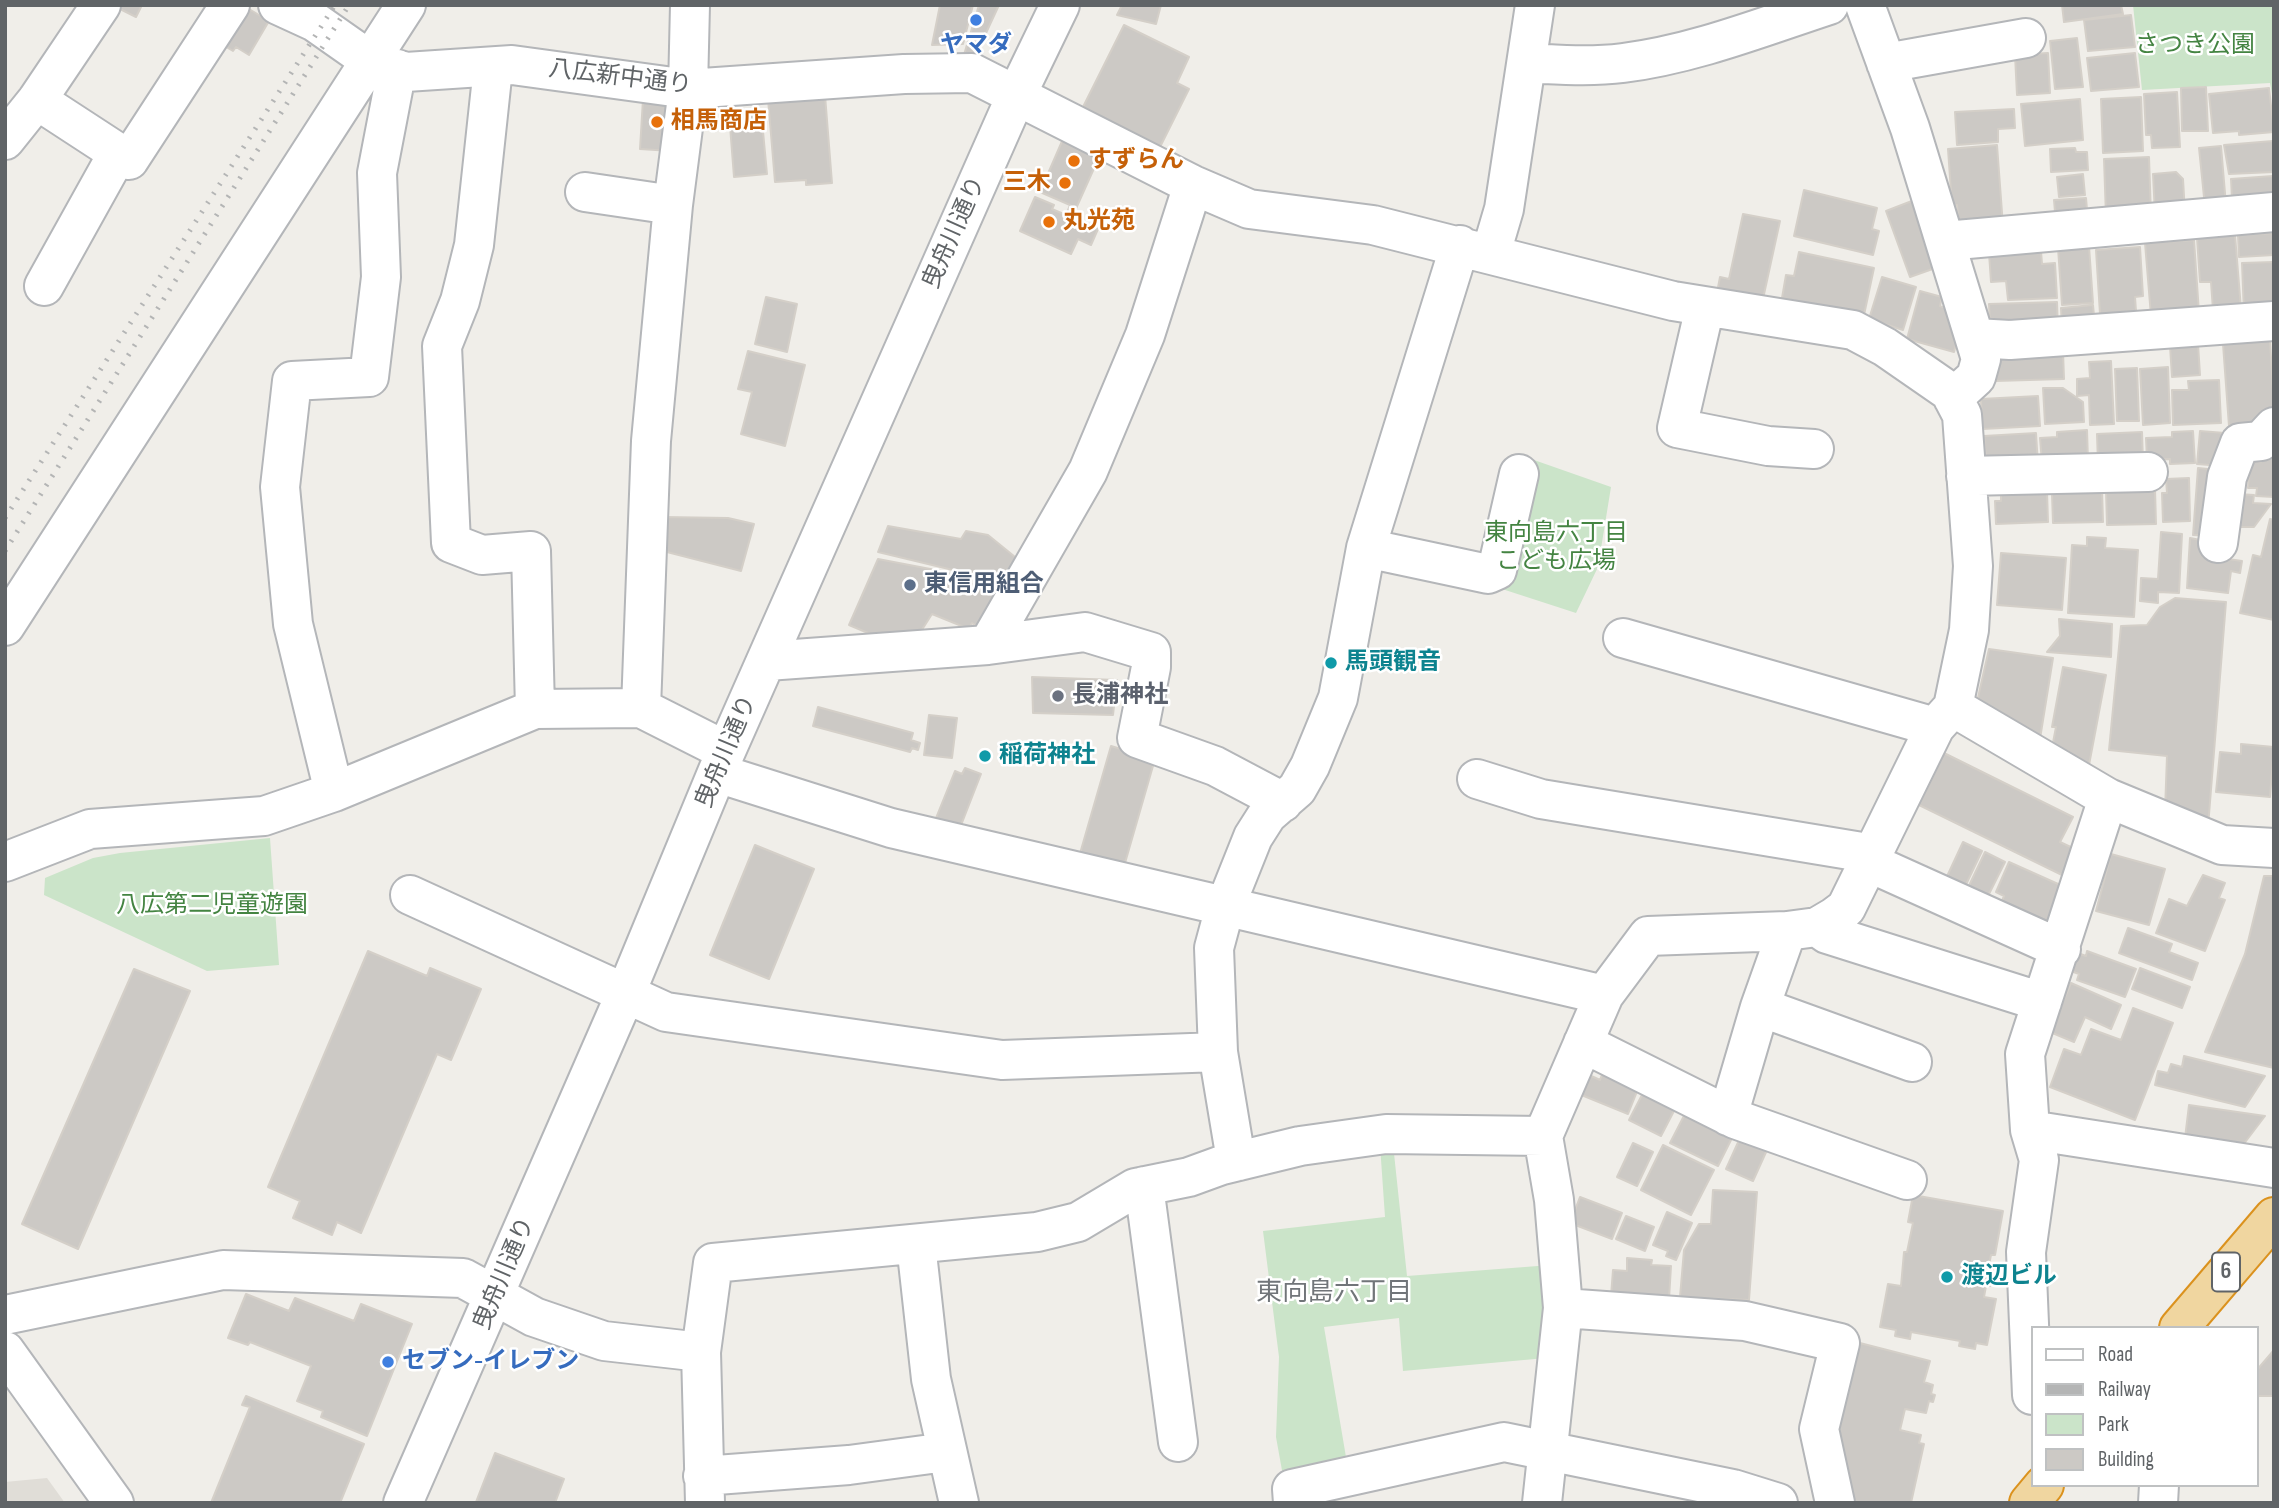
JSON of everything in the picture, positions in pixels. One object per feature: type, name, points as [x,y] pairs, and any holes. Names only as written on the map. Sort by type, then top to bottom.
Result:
[{"type":"highway","name":"6","points":[[2181,1326],[2274,1217]]},
{"type":"highway","points":[[2029,1503],[2042,1487]]},
{"type":"street","points":[[5,140],[37,100],[102,5]]},
{"type":"street","points":[[37,100],[129,160],[230,5]]},
{"type":"street","points":[[278,5],[315,22],[384,65]]},
{"type":"street","points":[[5,625],[384,65],[406,5]]},
{"type":"street","points":[[641,708],[651,441],[673,205],[688,89],[690,5]]},
{"type":"street","name":"曳舟川通り","points":[[414,1499],[495,1296],[722,762],[1016,96],[1060,5]]},
{"type":"street","points":[[1240,1161],[1234,1148],[1218,1052],[1214,948],[1225,907],[1252,836],[1267,815],[1297,789],[1310,766],[1338,698],[1366,548],[1476,249],[1504,209],[1535,5]]},
{"type":"street","points":[[1528,63],[1622,63],[1677,54],[1829,5]]},
{"type":"street","points":[[1728,1116],[1760,1007],[1802,929],[1846,908],[1944,717],[1969,630],[1973,566],[1962,415],[1953,398],[1976,377],[1981,359],[1945,241],[1865,5]]},
{"type":"street","points":[[1886,63],[2026,38]]},
{"type":"street","points":[[334,792],[293,624],[280,487],[292,381],[369,377],[381,277],[377,173],[384,65]]},
{"type":"street","name":"八広新中通り","points":[[384,65],[406,72],[512,65],[688,89],[904,74],[972,73],[1194,185],[1249,209],[1373,225],[1673,301],[1853,330],[1895,354],[1950,392],[1953,398]]},
{"type":"street","points":[[494,68],[474,244],[460,301],[442,346],[451,542],[482,555],[531,551],[535,709]]},
{"type":"street","points":[[44,286],[118,153]]},
{"type":"street","points":[[988,645],[1088,471],[1145,335],[1194,185]]},
{"type":"street","points":[[586,192],[673,205]]},
{"type":"street","points":[[1945,241],[2274,212]]},
{"type":"street","points":[[1705,307],[1677,428],[1768,446],[1814,449]]},
{"type":"street","points":[[1975,338],[2010,340],[2274,321]]},
{"type":"street","points":[[2218,543],[2227,477],[2240,443],[2261,441],[2274,427]]},
{"type":"street","points":[[1966,476],[2148,472]]},
{"type":"street","points":[[1366,548],[1488,574],[1497,570],[1519,474]]},
{"type":"street","points":[[767,661],[988,645],[1085,632],[1151,652],[1151,667],[1138,738],[1215,766],[1283,802]]},
{"type":"street","points":[[1623,638],[1944,717],[2108,798],[2222,845],[2274,848]]},
{"type":"street","points":[[5,862],[90,829],[264,816],[334,792],[535,709],[641,708],[722,762],[891,828],[1604,995]]},
{"type":"street","points":[[1477,779],[1541,799],[1871,858],[2061,949]]},
{"type":"street","points":[[2030,1347],[2026,1252],[2039,1160],[2030,1129],[2025,1054],[2108,798]]},
{"type":"street","points":[[410,895],[625,995],[666,1012],[681,1015],[1002,1060],[1218,1052]]},
{"type":"street","points":[[1542,1503],[1563,1308],[1554,1200],[1543,1136],[1604,995],[1648,936],[1802,929],[1827,934],[2042,1002]]},
{"type":"street","points":[[1760,1007],[1912,1062]]},
{"type":"street","points":[[1583,1043],[1728,1116],[1832,1156],[1907,1180]]},
{"type":"street","points":[[2030,1129],[2274,1168]]},
{"type":"street","points":[[946,1452],[849,1465],[704,1490],[701,1352],[713,1263],[1037,1232],[1078,1222],[1144,1186],[1189,1177],[1240,1161],[1353,1137],[1543,1136]]},
{"type":"street","points":[[1144,1186],[1178,1442]]},
{"type":"street","points":[[916,1244],[931,1378],[959,1503]]},
{"type":"street","points":[[5,1315],[223,1270],[463,1278],[534,1317],[604,1341],[701,1352]]},
{"type":"street","points":[[1563,1308],[1745,1321],[1840,1343],[1819,1429],[1835,1503]]},
{"type":"street","points":[[5,1351],[114,1503]]},
{"type":"street","points":[[1293,1503],[1292,1489],[1504,1442],[1733,1489],[1778,1503]]},
{"type":"shaded area","points":[[47,1478],[65,1503],[5,1503],[5,1482]]},
{"type":"green space","name":"さつき公園","points":[[2133,5],[2274,5],[2274,105],[2270,83],[2142,90]]},
{"type":"green space","name":"東向島六丁目 こども広場","points":[[1534,460],[1611,487],[1598,567],[1576,613],[1499,588]]},
{"type":"green space","name":"八広第二児童遊園","points":[[270,838],[279,965],[207,971],[44,895],[45,878],[93,858]]},
{"type":"green space","points":[[1393,1144],[1407,1276],[1551,1265],[1546,1358],[1403,1371],[1399,1318],[1324,1327],[1347,1463],[1283,1476],[1276,1437],[1279,1357],[1263,1231],[1385,1217],[1380,1145]]},
{"type":"building","points":[[120,5],[142,5],[136,17],[118,8]]},
{"type":"building","points":[[940,5],[973,5],[963,44],[932,45]]},
{"type":"building","points":[[979,5],[999,5],[974,59],[963,58]]},
{"type":"building","points":[[1122,5],[1161,5],[1156,24],[1117,15]]},
{"type":"building","points":[[2062,5],[2121,5],[2123,14],[2064,22]]},
{"type":"building","points":[[244,6],[269,21],[249,55],[236,47],[233,51],[221,44]]},
{"type":"building","points":[[2131,15],[2135,47],[2088,51],[2084,20]]},
{"type":"building","points":[[1124,25],[1189,57],[1177,83],[1189,89],[1159,149],[1081,111]]},
{"type":"building","points":[[2077,38],[2083,87],[2055,89],[2050,41]]},
{"type":"building","points":[[2048,53],[2050,93],[2017,95],[2015,55]]},
{"type":"building","points":[[2135,53],[2139,87],[2091,91],[2087,58]]},
{"type":"building","points":[[2206,87],[2208,131],[2182,131],[2181,88]]},
{"type":"building","points":[[2269,88],[2274,132],[2239,135],[2239,131],[2213,133],[2209,94]]},
{"type":"building","points":[[2177,92],[2180,147],[2152,148],[2151,135],[2146,135],[2144,94]]},
{"type":"building","points":[[825,95],[832,183],[806,185],[806,180],[775,182],[768,99]]},
{"type":"building","points":[[2141,97],[2143,151],[2103,153],[2101,99]]},
{"type":"building","points":[[643,99],[675,101],[671,151],[640,149]]},
{"type":"building","points":[[2080,99],[2083,140],[2025,146],[2021,104]]},
{"type":"building","points":[[2014,109],[2015,128],[1998,129],[1998,142],[1957,145],[1955,112]]},
{"type":"building","points":[[761,110],[767,174],[734,177],[729,113]]},
{"type":"building","points":[[1063,139],[1100,155],[1074,213],[1068,210],[1070,205],[1040,192]]},
{"type":"building","points":[[2273,141],[2274,172],[2229,174],[2224,145]]},
{"type":"building","points":[[1997,145],[2003,226],[1959,228],[1957,205],[1952,206],[1948,149]]},
{"type":"building","points":[[2221,146],[2226,205],[2205,207],[2199,148]]},
{"type":"building","points":[[2075,148],[2076,152],[2087,152],[2088,170],[2051,172],[2050,149]]},
{"type":"building","points":[[2149,157],[2151,216],[2106,217],[2104,159]]},
{"type":"building","points":[[2176,172],[2183,179],[2185,213],[2155,215],[2153,174]]},
{"type":"building","points":[[2083,174],[2085,195],[2059,197],[2057,177]]},
{"type":"building","points":[[2273,176],[2274,196],[2232,199],[2231,179]]},
{"type":"building","points":[[1804,190],[1877,208],[1872,229],[1879,231],[1873,255],[1794,236]]},
{"type":"building","points":[[1035,197],[1054,205],[1052,209],[1098,229],[1091,245],[1078,239],[1071,254],[1020,231]]},
{"type":"building","points":[[2086,198],[2088,221],[2056,224],[2054,200]]},
{"type":"building","points":[[1917,199],[1941,266],[1910,277],[1886,211]]},
{"type":"building","points":[[1743,214],[1780,221],[1761,308],[1716,298],[1720,277],[1729,279]]},
{"type":"building","points":[[2274,233],[2274,255],[2239,257],[2238,235]]},
{"type":"building","points":[[2235,235],[2241,309],[2213,310],[2211,282],[2200,282],[2197,238]]},
{"type":"building","points":[[2194,240],[2199,313],[2151,316],[2145,243]]},
{"type":"building","points":[[2089,246],[2093,303],[2062,305],[2058,248]]},
{"type":"building","points":[[2140,247],[2143,296],[2135,297],[2136,311],[2100,314],[2096,250]]},
{"type":"building","points":[[2041,251],[2042,264],[2055,263],[2057,298],[2008,300],[2006,281],[1991,282],[1989,253]]},
{"type":"building","points":[[1799,252],[1874,268],[1864,315],[1782,298],[1786,275],[1794,276]]},
{"type":"building","points":[[2274,262],[2274,313],[2244,314],[2242,263]]},
{"type":"building","points":[[1882,277],[1916,287],[1903,330],[1869,319]]},
{"type":"building","points":[[1920,291],[1942,297],[1940,306],[1954,310],[1961,327],[1954,352],[1907,339]]},
{"type":"building","points":[[766,297],[797,304],[787,352],[755,344]]},
{"type":"building","points":[[2057,302],[2058,330],[1990,325],[1989,304]]},
{"type":"building","points":[[2093,305],[2095,326],[2062,328],[2061,308]]},
{"type":"building","points":[[2270,340],[2274,408],[2267,409],[2268,423],[2229,426],[2223,344]]},
{"type":"building","points":[[2198,344],[2200,375],[2172,377],[2170,346]]},
{"type":"building","points":[[748,351],[805,365],[785,446],[741,434],[752,392],[738,389]]},
{"type":"building","points":[[2063,351],[2064,379],[1995,381],[1995,359]]},
{"type":"building","points":[[2111,361],[2114,424],[2090,425],[2089,395],[2077,396],[2077,379],[2090,378],[2089,362]]},
{"type":"building","points":[[2168,367],[2170,423],[2143,425],[2140,369]]},
{"type":"building","points":[[2137,368],[2139,421],[2117,421],[2115,369]]},
{"type":"building","points":[[2219,380],[2221,423],[2173,425],[2172,390],[2189,390],[2188,381]]},
{"type":"building","points":[[2043,388],[2063,388],[2083,402],[2084,422],[2045,424]]},
{"type":"building","points":[[2038,396],[2040,426],[1982,429],[1981,399]]},
{"type":"building","points":[[2087,430],[2088,461],[2042,463],[2040,438],[2057,437],[2057,432]]},
{"type":"building","points":[[2193,431],[2195,463],[2170,464],[2170,459],[2147,460],[2146,438],[2172,437],[2172,432]]},
{"type":"building","points":[[2200,431],[2225,433],[2222,466],[2197,464]]},
{"type":"building","points":[[2142,432],[2143,462],[2098,464],[2097,434]]},
{"type":"building","points":[[2036,433],[2038,465],[1986,460],[1984,436]]},
{"type":"building","points":[[2261,453],[2274,454],[2274,497],[2256,496],[2257,488],[2248,488],[2250,461],[2261,462]]},
{"type":"building","points":[[2198,468],[2218,470],[2213,536],[2193,535]]},
{"type":"building","points":[[2189,478],[2190,521],[2163,522],[2162,493],[2167,493],[2166,479]]},
{"type":"building","points":[[2102,489],[2103,522],[2053,523],[2052,494]]},
{"type":"building","points":[[2155,489],[2156,524],[2107,525],[2106,490]]},
{"type":"building","points":[[2047,491],[2048,522],[1996,524],[1995,501],[2001,501],[2001,492]]},
{"type":"building","points":[[2238,494],[2254,495],[2253,503],[2271,504],[2254,527],[2236,527]]},
{"type":"building","points":[[663,517],[728,518],[754,524],[741,571],[663,551]]},
{"type":"building","points":[[2270,519],[2274,520],[2274,620],[2240,613],[2253,555],[2261,557]]},
{"type":"building","points":[[888,526],[961,539],[966,531],[988,535],[1020,561],[1007,583],[878,552]]},
{"type":"building","points":[[2161,532],[2182,534],[2179,593],[2158,592],[2158,603],[2140,601],[2141,578],[2158,579]]},
{"type":"building","points":[[2087,537],[2106,538],[2105,548],[2138,550],[2134,617],[2068,613],[2072,545],[2087,546]]},
{"type":"building","points":[[2190,538],[2216,543],[2214,557],[2242,561],[2240,573],[2231,571],[2228,593],[2187,588]]},
{"type":"building","points":[[2001,553],[2066,558],[2062,610],[1997,605]]},
{"type":"building","points":[[878,559],[946,572],[975,586],[977,582],[1002,590],[978,627],[972,623],[969,629],[932,614],[918,636],[887,641],[849,625]]},
{"type":"building","points":[[2175,598],[2226,602],[2208,827],[2165,811],[2167,756],[2109,750],[2121,626],[2147,625],[2160,607]]},
{"type":"building","points":[[2059,619],[2112,624],[2111,657],[2047,652],[2060,636]]},
{"type":"building","points":[[1989,649],[2053,658],[2039,745],[1977,702]]},
{"type":"building","points":[[2063,667],[2106,675],[2089,765],[2051,753],[2056,727],[2052,727]]},
{"type":"building","points":[[1032,677],[1117,680],[1113,715],[1033,713]]},
{"type":"building","points":[[818,707],[913,733],[911,740],[920,743],[918,750],[912,748],[910,752],[813,726]]},
{"type":"building","points":[[929,715],[957,718],[952,758],[924,755]]},
{"type":"building","points":[[2241,744],[2274,747],[2270,797],[2216,792],[2220,752],[2241,754]]},
{"type":"building","points":[[1111,746],[1155,759],[1123,870],[1079,857]]},
{"type":"building","points":[[1944,753],[2073,817],[2060,842],[2075,849],[2062,875],[1919,805]]},
{"type":"building","points":[[965,768],[981,774],[958,833],[934,823],[955,771],[962,774]]},
{"type":"building","points":[[1963,842],[1982,851],[1962,893],[1943,885]]},
{"type":"building","points":[[755,845],[814,869],[769,979],[710,955]]},
{"type":"building","points":[[1985,852],[2005,862],[1984,904],[1965,894]]},
{"type":"building","points":[[2111,854],[2165,869],[2149,925],[2096,911]]},
{"type":"building","points":[[2009,862],[2067,888],[2048,932],[1998,910],[2004,896],[1996,892]]},
{"type":"building","points":[[2203,875],[2225,883],[2219,898],[2225,900],[2205,951],[2156,933],[2169,899],[2187,906]]},
{"type":"building","points":[[2264,876],[2274,876],[2274,1068],[2205,1052],[2245,954]]},
{"type":"building","points":[[2128,928],[2172,944],[2169,952],[2198,963],[2192,980],[2119,953]]},
{"type":"building","points":[[368,951],[427,976],[430,968],[481,989],[451,1060],[437,1054],[361,1233],[337,1222],[332,1235],[293,1218],[300,1201],[268,1187]]},
{"type":"building","points":[[2087,951],[2136,969],[2125,997],[2077,980],[2079,974],[2068,970],[2075,952],[2086,956]]},
{"type":"building","points":[[2140,968],[2190,987],[2182,1008],[2132,989]]},
{"type":"building","points":[[134,969],[190,991],[78,1249],[22,1224]]},
{"type":"building","points":[[2071,983],[2121,1005],[2111,1029],[2085,1017],[2074,1042],[2050,1032]]},
{"type":"building","points":[[2133,1008],[2173,1023],[2135,1120],[2050,1087],[2064,1049],[2081,1055],[2091,1029],[2121,1040]]},
{"type":"building","points":[[2184,1056],[2265,1076],[2245,1107],[2155,1085],[2158,1071],[2168,1073],[2171,1064],[2182,1067]]},
{"type":"building","points":[[1604,1069],[1640,1084],[1628,1114],[1579,1094],[1587,1074],[1600,1080]]},
{"type":"building","points":[[1643,1093],[1675,1109],[1661,1136],[1629,1120]]},
{"type":"building","points":[[2189,1105],[2265,1116],[2243,1145],[2185,1138]]},
{"type":"building","points":[[1688,1108],[1735,1132],[1718,1166],[1670,1143]]},
{"type":"building","points":[[1740,1138],[1767,1150],[1753,1181],[1726,1169]]},
{"type":"building","points":[[1633,1143],[1653,1152],[1637,1186],[1617,1177]]},
{"type":"building","points":[[1663,1145],[1714,1170],[1691,1215],[1641,1190]]},
{"type":"building","points":[[1713,1190],[1757,1192],[1749,1300],[1680,1297],[1684,1250],[1699,1224],[1711,1224]]},
{"type":"building","name":"渡辺ビル","points":[[1913,1195],[2003,1211],[1995,1255],[1991,1255],[1989,1265],[1994,1266],[1990,1286],[1986,1286],[1984,1297],[1996,1299],[1987,1345],[1976,1343],[1975,1349],[1959,1346],[1960,1341],[1911,1332],[1910,1339],[1895,1336],[1896,1330],[1880,1327],[1888,1284],[1901,1286],[1904,1252],[1907,1252],[1913,1223],[1908,1222]]},
{"type":"building","points":[[1580,1197],[1622,1213],[1612,1239],[1570,1223]]},
{"type":"building","points":[[1667,1212],[1692,1223],[1676,1260],[1666,1256],[1668,1251],[1653,1245]]},
{"type":"building","points":[[1626,1216],[1654,1227],[1645,1251],[1616,1239]]},
{"type":"building","points":[[1627,1258],[1652,1260],[1651,1265],[1671,1266],[1669,1299],[1611,1296],[1613,1270],[1627,1271]]},
{"type":"building","points":[[246,1294],[289,1311],[295,1298],[354,1321],[361,1304],[412,1324],[367,1436],[321,1417],[323,1411],[297,1401],[311,1366],[250,1342],[248,1345],[228,1338]]},
{"type":"building","points":[[1856,1342],[1930,1361],[1924,1382],[1933,1385],[1933,1402],[1929,1401],[1926,1413],[1905,1409],[1900,1430],[1921,1435],[1919,1443],[1924,1444],[1911,1503],[1852,1503],[1833,1427]]},
{"type":"building","points":[[2274,1350],[2274,1396],[2258,1396],[2258,1369]]},
{"type":"building","points":[[246,1396],[364,1444],[340,1503],[211,1503],[250,1407],[242,1405]]},
{"type":"building","points":[[495,1453],[564,1479],[555,1503],[476,1502]]},
{"type":"railway","points":[[5,518],[335,5]]},
{"type":"railway","points":[[5,551],[349,5]]},
{"type":"place","name":"ヤマダ","points":[[976,20]]},
{"type":"place","name":"相馬商店","points":[[657,122]]},
{"type":"place","name":"すずらん","points":[[1074,161]]},
{"type":"place","name":"三木","points":[[1065,183]]},
{"type":"place","name":"丸光苑","points":[[1049,222]]},
{"type":"place","name":"東信用組合","points":[[910,585]]},
{"type":"place","name":"馬頭観音","points":[[1331,663]]},
{"type":"place","name":"長浦神社","points":[[1058,696]]},
{"type":"place","name":"稲荷神社","points":[[985,756]]},
{"type":"place","name":"渡辺ビル","points":[[1947,1277]]},
{"type":"place","name":"セブン-イレブン","points":[[388,1362]]},
{"type":"district","name":"東向島六丁目","points":[[1334,1293]]}]
